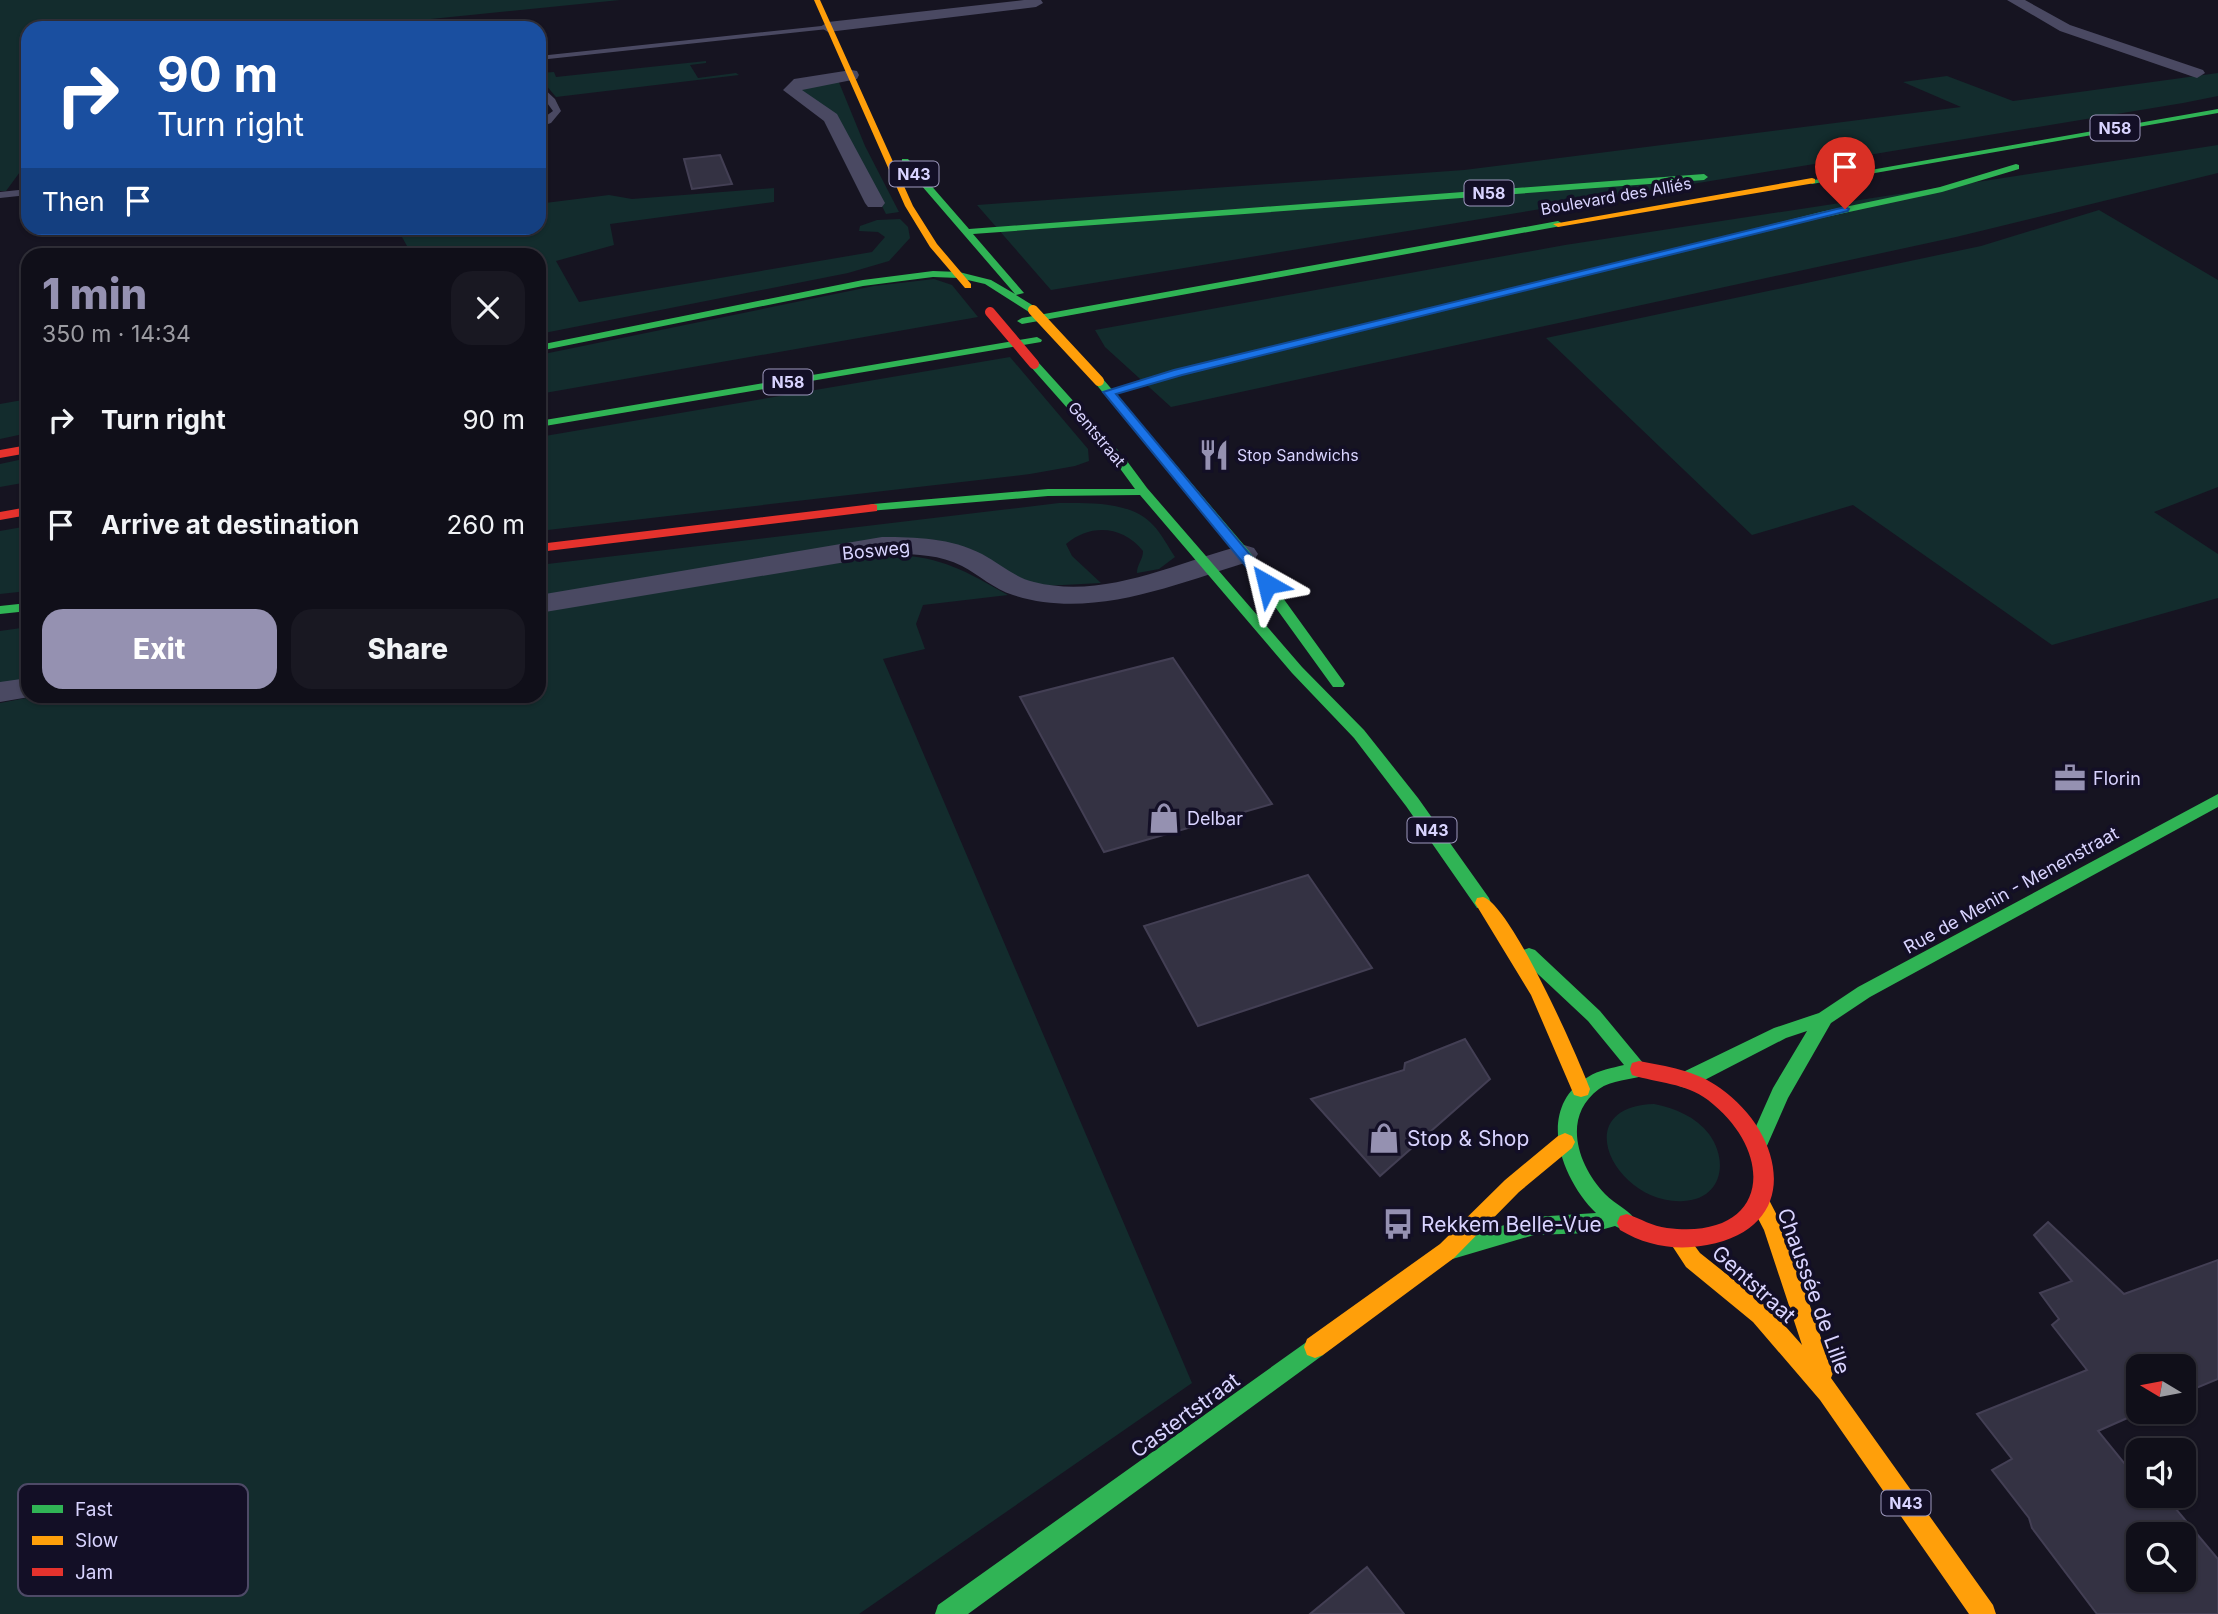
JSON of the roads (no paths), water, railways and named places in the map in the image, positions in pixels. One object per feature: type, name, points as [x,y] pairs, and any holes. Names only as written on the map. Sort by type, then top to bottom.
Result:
[{"type":"main road","name":"N43","points":[[817,0],[868,112],[915,174],[1008,279],[1028,316],[1104,386],[1137,429],[1244,554],[1335,678],[1359,734],[1412,802],[1502,929],[1557,1026],[1581,1089]]},
{"type":"main road","name":"Boulevard des Alliés","points":[[1028,316],[2218,111]]},
{"type":"main road","name":"Gentstraat","points":[[868,112],[909,206],[933,245],[1057,388],[1114,463],[1143,491],[1208,564],[1297,670],[1359,734]]},
{"type":"main road","name":"N58","points":[[1775,171],[1939,149],[2012,146]]},
{"type":"main road","points":[[1034,364],[1079,386],[1104,386],[1178,372],[1821,215],[1942,189],[2028,164],[1793,205]]},
{"type":"main road","name":"N58","points":[[546,347],[863,283],[933,245],[964,232],[1721,175]]},
{"type":"main road","points":[[863,283],[933,274],[971,289],[988,282],[1028,316]]},
{"type":"main road","name":"N58","points":[[982,328],[1028,316]]},
{"type":"main road","name":"N58","points":[[546,423],[1072,334]]},
{"type":"main road","points":[[1114,463],[1133,446],[1137,429]]},
{"type":"main road","points":[[0,454],[21,450]]},
{"type":"main road","points":[[977,496],[1086,474]]},
{"type":"main road","points":[[546,547],[977,496],[1083,490],[1128,495],[1143,491]]},
{"type":"main road","points":[[0,500],[21,496]]},
{"type":"main road","points":[[0,516],[21,512]]},
{"type":"main road","points":[[0,611],[21,608]]},
{"type":"main road","name":"Rue de Menin - Menenstraat","points":[[1686,1080],[1780,1033],[1825,1018],[1864,992],[2218,800]]},
{"type":"main road","name":"N43","points":[[1502,929],[1594,1016],[1639,1069]]},
{"type":"main road","name":"Rue de Menin - Menenstraat","points":[[1759,1142],[1780,1094],[1808,1052],[1825,1018]]},
{"type":"main road","points":[[1639,1069],[1660,1071],[1686,1080],[1713,1093],[1735,1112],[1759,1142],[1766,1180],[1761,1205],[1744,1224],[1727,1233],[1705,1239],[1679,1241],[1636,1229],[1593,1198],[1574,1172],[1565,1142],[1572,1104],[1581,1089],[1616,1072],[1639,1069]]},
{"type":"main road","name":"Castertstraat","points":[[947,1614],[1447,1251],[1512,1186],[1565,1142]]},
{"type":"main road","name":"Chaussée de Lille","points":[[1761,1205],[1773,1227],[1828,1392]]},
{"type":"main road","name":"Castertstraat","points":[[1447,1251],[1534,1226],[1590,1224],[1616,1216]]},
{"type":"main road","name":"Gentstraat","points":[[1679,1241],[1693,1260],[1761,1315],[1828,1392]]},
{"type":"main road","name":"N43","points":[[1828,1392],[1984,1614]]},
{"type":"street","points":[[2014,0],[2065,28],[2197,73]]},
{"type":"street","points":[[828,27],[1036,3]]},
{"type":"street","points":[[850,75],[800,83],[791,90],[831,118],[875,203]]},
{"type":"street","name":"Bosweg","points":[[546,603],[883,546],[916,545],[938,548],[970,558],[1009,582],[1028,590],[1058,594],[1093,593],[1131,586],[1244,554]]},
{"type":"street","points":[[0,692],[21,689]]},
{"type":"lane","points":[[546,57],[828,27]]},
{"type":"lane","points":[[546,95],[557,111],[546,122]]},
{"type":"lane","points":[[0,195],[21,193]]},
{"type":"place","name":"Stop Sandwichs","points":[[1214,455]]},
{"type":"place","name":"Florin","points":[[2070,778]]},
{"type":"place","name":"Delbar","points":[[1164,818]]},
{"type":"place","name":"Stop & Shop","points":[[1384,1138]]},
{"type":"place","name":"Rekkem Belle-Vue","points":[[1398,1224]]}]
